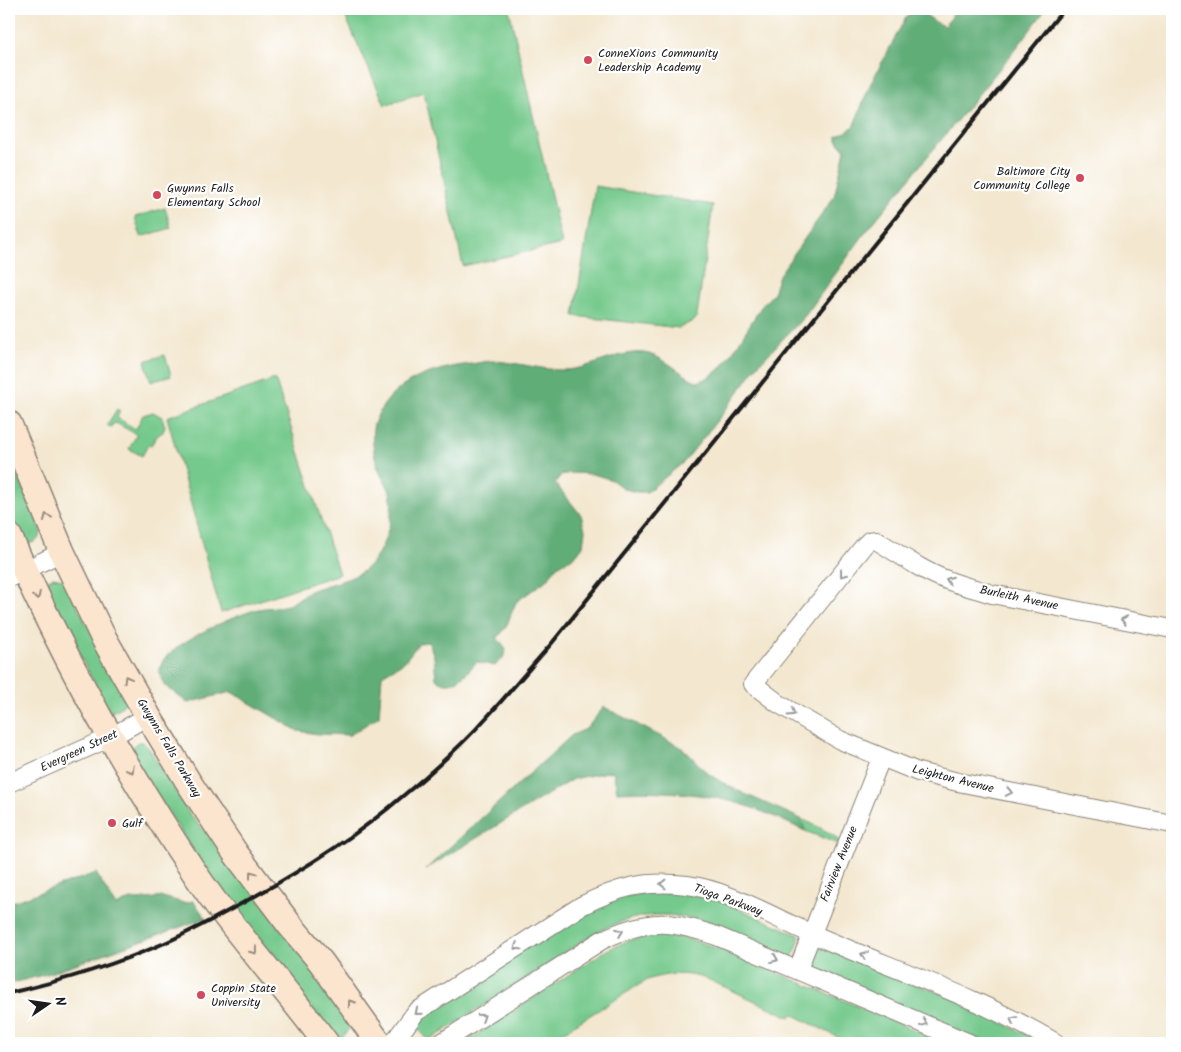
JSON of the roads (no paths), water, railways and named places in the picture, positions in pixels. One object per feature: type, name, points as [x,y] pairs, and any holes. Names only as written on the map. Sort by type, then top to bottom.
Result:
[{"type":"main road","name":"Gwynns Falls Parkway","points":[[9,424],[62,552],[102,635],[148,716],[188,783],[236,854],[289,924],[321,962],[378,1043]]},
{"type":"main road","points":[[9,536],[16,574],[56,634],[111,737],[198,879],[326,1043]]},
{"type":"street","name":"Burleith Avenue","points":[[753,684],[869,541],[876,540],[946,580],[965,586],[992,594],[1172,630]]},
{"type":"street","points":[[16,574],[62,552]]},
{"type":"street","name":"Leighton Avenue","points":[[753,684],[779,704],[840,740],[918,772],[958,782],[1172,824]]},
{"type":"street","name":"Evergreen Street","points":[[9,783],[111,737],[148,716]]},
{"type":"street","name":"Fairview Avenue","points":[[798,969],[880,758]]},
{"type":"street","name":"Tioga Parkway","points":[[393,1043],[416,1012],[581,906],[604,894],[625,887],[647,884],[688,886],[710,890],[737,900],[811,934],[967,998],[1056,1043]]},
{"type":"street","points":[[441,1043],[602,940],[620,931],[652,923],[668,923],[698,930],[798,969],[969,1043]]},
{"type":"railway","points":[[9,993],[49,983],[129,958],[218,917],[329,852],[386,810],[447,758],[468,738],[552,643],[1064,9]]},
{"type":"place","name":"ConneXions Community Leadership Academy","points":[[588,60]]},
{"type":"place","name":"Baltimore City Community College","points":[[1080,178]]},
{"type":"place","name":"Gwynns Falls Elementary School","points":[[157,195]]},
{"type":"place","name":"Gulf","points":[[112,823]]},
{"type":"place","name":"Coppin State University","points":[[201,995]]}]
